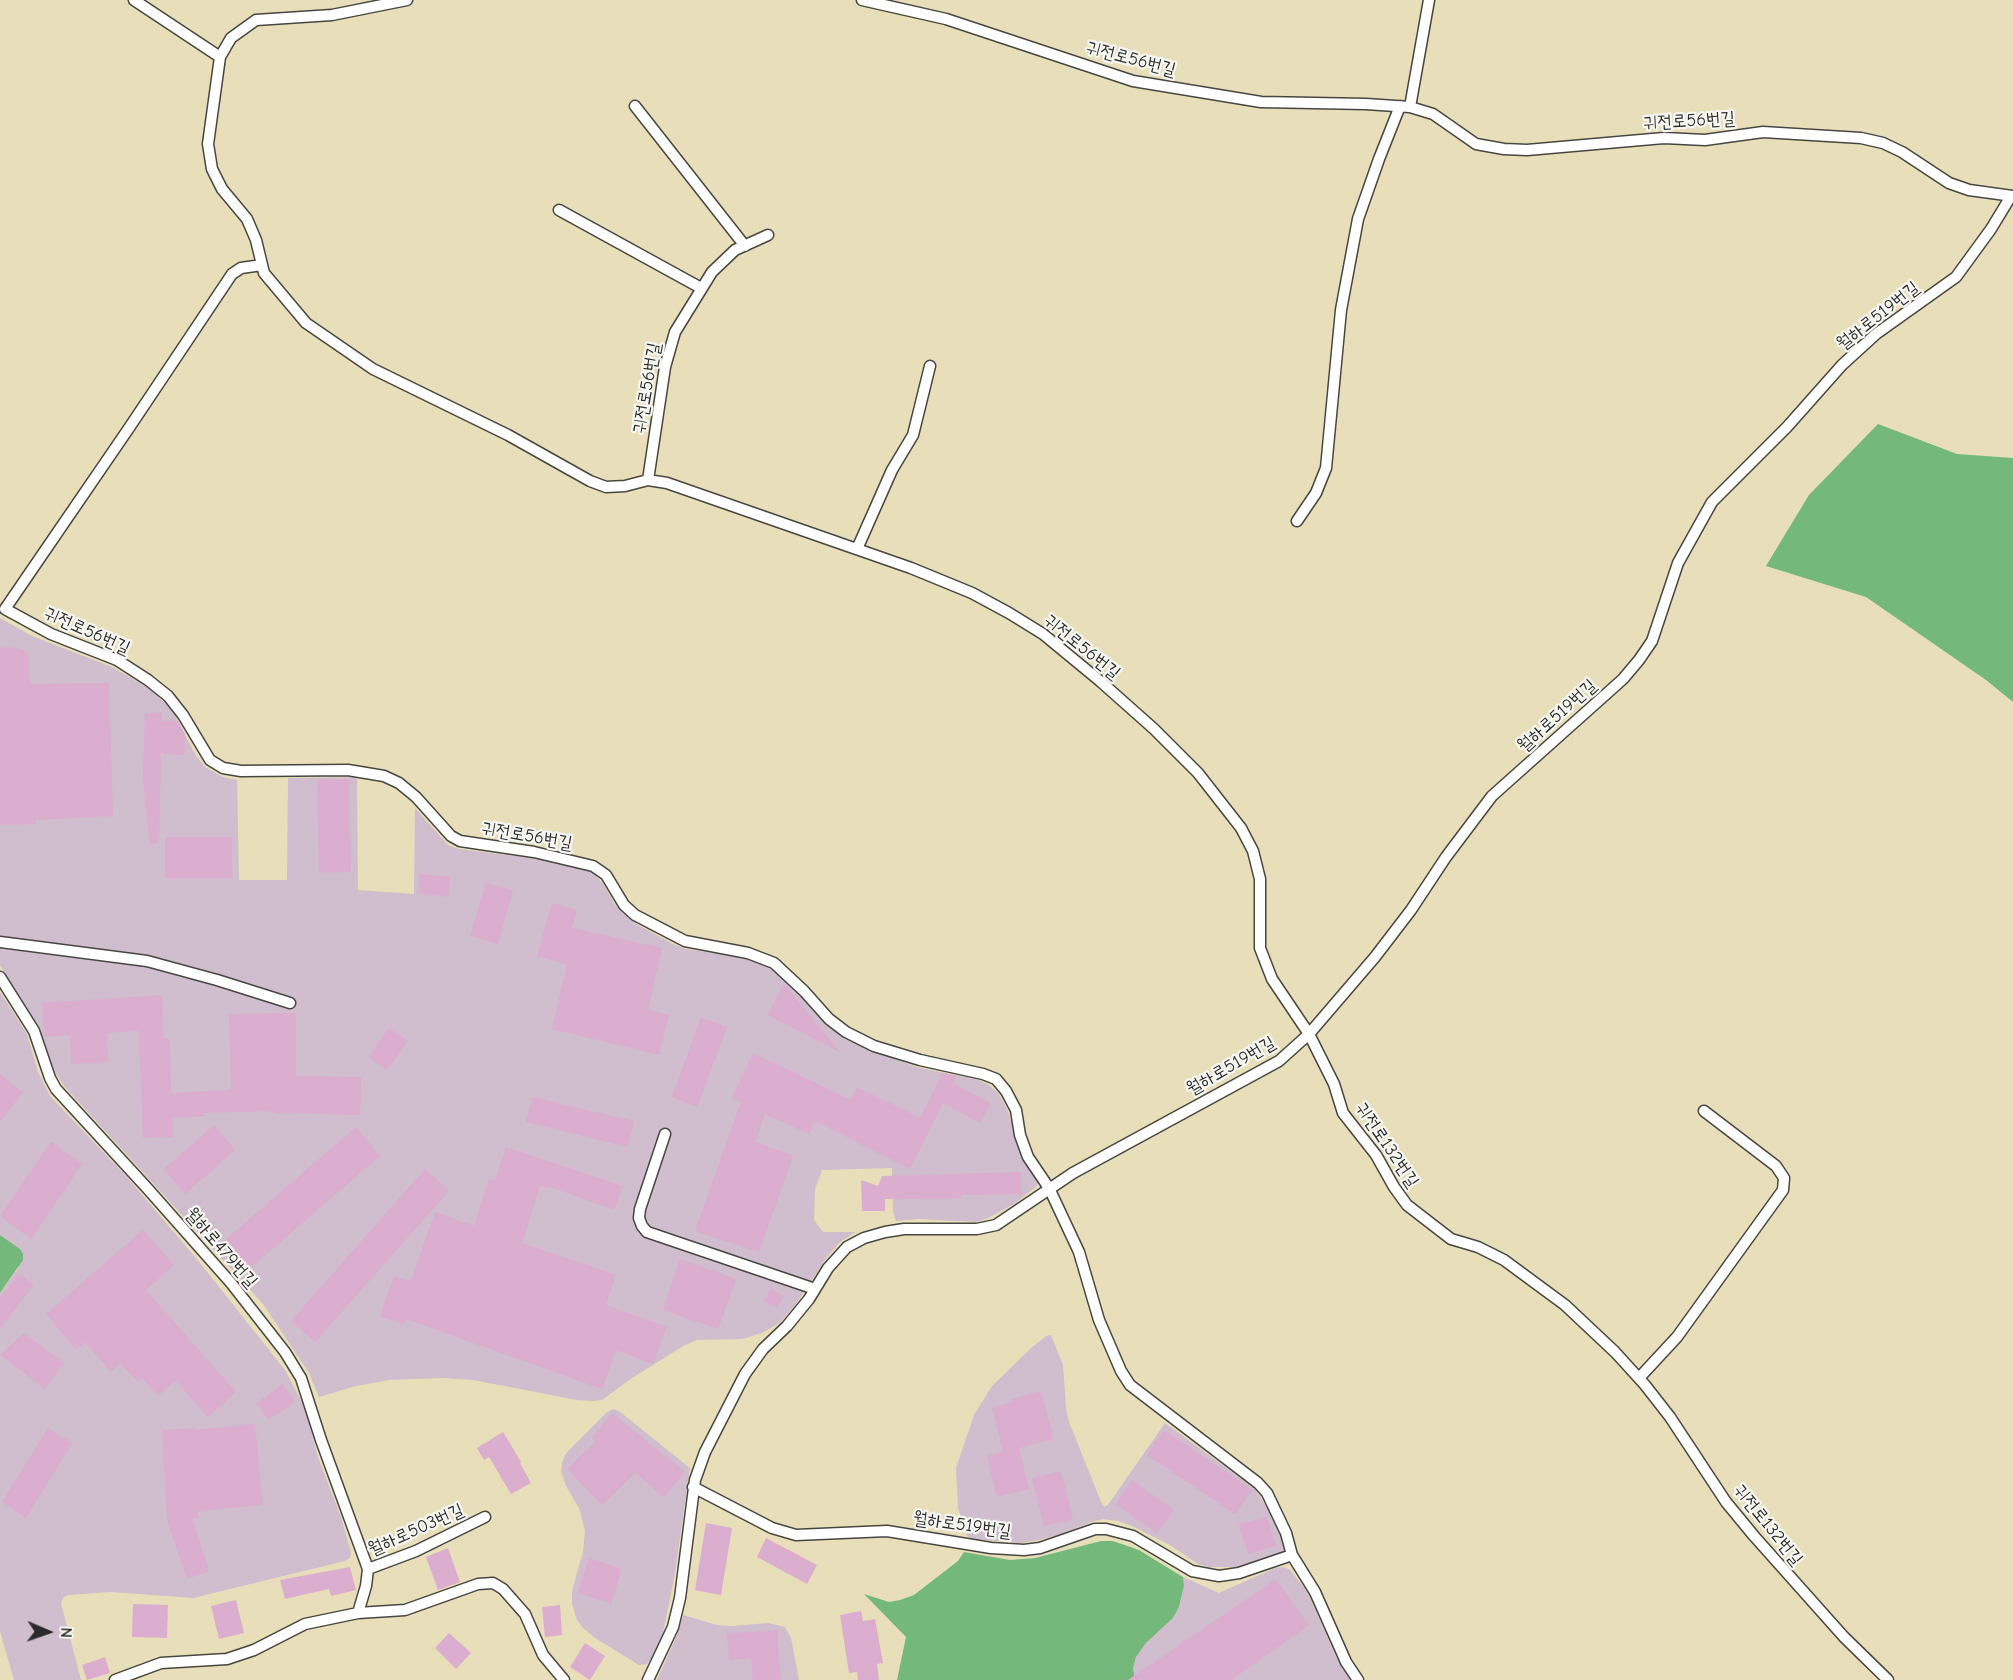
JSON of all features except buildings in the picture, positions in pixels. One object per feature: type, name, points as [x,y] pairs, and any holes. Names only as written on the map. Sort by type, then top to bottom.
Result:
[{"type":"lane","points":[[134,0],[220,57]]},
{"type":"lane","name":"귀전로56번길","points":[[407,0],[332,15],[256,20],[231,38],[220,57],[208,144],[212,168],[222,189],[247,219],[256,240],[264,273],[306,323],[373,369],[508,435],[590,481],[606,486],[625,486],[648,480],[667,483],[911,568],[972,594],[1043,634],[1145,721],[1198,773],[1241,828],[1253,851],[1260,879],[1260,948],[1272,979],[1309,1034]]},
{"type":"lane","name":"귀전로56번길","points":[[862,0],[946,19],[1133,81],[1261,102],[1405,106],[1433,114],[1476,144],[1504,149],[1527,150],[1664,138],[1705,140],[1763,132],[1861,138],[1883,143],[1902,152],[1949,183],[1969,190],[2012,196]]},
{"type":"lane","points":[[1297,521],[1316,493],[1326,468],[1333,374],[1341,310],[1358,219],[1405,106],[1429,0]]},
{"type":"lane","points":[[635,106],[745,246]]},
{"type":"lane","name":"월하로519번길","points":[[648,1680],[673,1627],[680,1598],[693,1487],[705,1452],[746,1374],[763,1349],[787,1326],[828,1268],[847,1247],[864,1238],[904,1229],[977,1229],[996,1225],[1049,1188],[1143,1133],[1279,1061],[1309,1034],[1382,948],[1492,796],[1623,679],[1639,660],[1652,641],[1678,563],[1713,502],[1787,427],[1842,365],[1876,334],[1956,277],[2012,196]]},
{"type":"lane","points":[[559,210],[701,288]]},
{"type":"lane","name":"귀전로56번길","points":[[648,480],[665,367],[675,332],[712,272],[735,250],[768,235]]},
{"type":"lane","name":"귀전로56번길","points":[[262,265],[241,268],[232,273],[129,428],[3,608],[51,634],[117,660],[148,680],[168,696],[183,715],[210,760],[223,768],[241,771],[348,770],[384,776],[399,783],[416,797],[451,836],[460,841],[534,852],[593,866],[606,876],[624,905],[635,915],[685,941],[748,953],[774,963],[829,1019],[846,1032],[874,1046],[996,1079],[1006,1091],[1016,1110],[1020,1136],[1028,1157],[1049,1188]]},
{"type":"lane","points":[[857,549],[892,470],[913,435],[930,366]]},
{"type":"lane","points":[[0,942],[147,961],[290,1003]]},
{"type":"lane","name":"월하로479번길","points":[[0,977],[34,1031],[56,1089],[231,1283],[285,1352],[301,1378],[368,1569]]},
{"type":"lane","name":"귀전로132번길","points":[[1309,1034],[1334,1084],[1343,1113],[1376,1155],[1407,1205],[1450,1239],[1478,1247],[1504,1260],[1565,1305],[1615,1352],[1670,1417],[1733,1511],[1784,1572],[1887,1680]]},
{"type":"lane","points":[[1639,1378],[1677,1337],[1783,1190],[1784,1178],[1776,1166],[1704,1111]]},
{"type":"lane","points":[[665,1134],[640,1209],[639,1218],[647,1232],[815,1288]]},
{"type":"lane","points":[[1049,1188],[1079,1251],[1099,1320],[1130,1386],[1258,1483],[1267,1493],[1286,1533],[1292,1556],[1316,1592],[1346,1662],[1358,1680]]},
{"type":"lane","name":"월하로519번길","points":[[693,1487],[772,1528],[796,1536],[887,1531],[991,1548],[1024,1550],[1040,1548],[1095,1529],[1106,1529],[1133,1536],[1192,1571],[1219,1575],[1239,1573],[1292,1556]]},
{"type":"lane","name":"월하로503번길","points":[[358,1613],[366,1586],[368,1569],[416,1551],[485,1517]]},
{"type":"lane","points":[[115,1680],[161,1663],[227,1659],[254,1650],[305,1624],[358,1613],[405,1610],[478,1584],[493,1583],[503,1589],[525,1614],[543,1655],[564,1680]]},
{"type":"shaded area","points":[[0,618],[32,636],[112,667],[150,689],[176,717],[195,754],[205,767],[223,777],[237,780],[239,880],[287,880],[288,778],[357,777],[358,890],[414,894],[415,808],[448,845],[459,849],[539,859],[592,872],[622,912],[636,924],[673,944],[686,949],[740,957],[772,968],[799,993],[816,1014],[846,1040],[916,1067],[979,1080],[989,1085],[1004,1103],[1021,1154],[1038,1182],[1037,1186],[1014,1204],[977,1222],[919,1219],[896,1221],[893,1211],[892,1168],[822,1170],[815,1189],[814,1220],[823,1232],[855,1232],[839,1243],[827,1257],[796,1304],[780,1323],[762,1333],[742,1339],[697,1340],[685,1345],[602,1400],[577,1400],[473,1380],[443,1378],[389,1380],[356,1386],[319,1397],[309,1373],[263,1304],[64,1086],[53,1069],[34,1021],[0,965]]},
{"type":"shaded area","points":[[0,992],[27,1034],[38,1072],[50,1096],[127,1177],[196,1258],[285,1370],[305,1408],[318,1457],[341,1517],[351,1552],[350,1558],[345,1561],[193,1598],[111,1592],[64,1597],[61,1603],[81,1680],[14,1680],[0,1631],[0,1293],[19,1267],[19,1249],[0,1235]]},
{"type":"shaded area","points":[[1051,1335],[1063,1365],[1069,1422],[1104,1507],[1108,1505],[1165,1423],[1254,1488],[1274,1518],[1284,1549],[1282,1553],[1238,1567],[1208,1567],[1198,1564],[1170,1545],[1132,1526],[1104,1519],[1064,1533],[1022,1543],[972,1539],[967,1536],[958,1508],[956,1468],[974,1415],[992,1386],[1030,1349],[1046,1336]]},
{"type":"shaded area","points":[[613,1409],[619,1411],[690,1468],[674,1579],[663,1633],[647,1664],[639,1665],[595,1638],[582,1627],[576,1618],[572,1603],[572,1591],[583,1552],[585,1531],[579,1508],[561,1472],[562,1462],[567,1452],[606,1413]]},
{"type":"shaded area","points":[[1284,1567],[1290,1570],[1307,1591],[1336,1657],[1350,1680],[1135,1680],[1133,1668],[1136,1657],[1146,1643],[1173,1618],[1179,1607],[1184,1586],[1183,1577],[1219,1593],[1275,1568]]},
{"type":"shaded area","points":[[683,1615],[717,1625],[768,1623],[785,1627],[791,1638],[799,1680],[657,1680],[677,1635]]},
{"type":"green space","points":[[1878,424],[1957,454],[2013,458],[2013,702],[1986,680],[1866,597],[1766,566],[1809,495]]},
{"type":"green space","points":[[0,1235],[20,1249],[23,1260],[0,1293]]},
{"type":"green space","points":[[1101,1541],[1113,1541],[1139,1550],[1183,1577],[1184,1586],[1179,1607],[1173,1618],[1146,1643],[1136,1657],[1133,1668],[1135,1680],[897,1680],[906,1637],[864,1594],[889,1602],[914,1595],[958,1561],[964,1552],[1010,1560],[1035,1558]]}]
